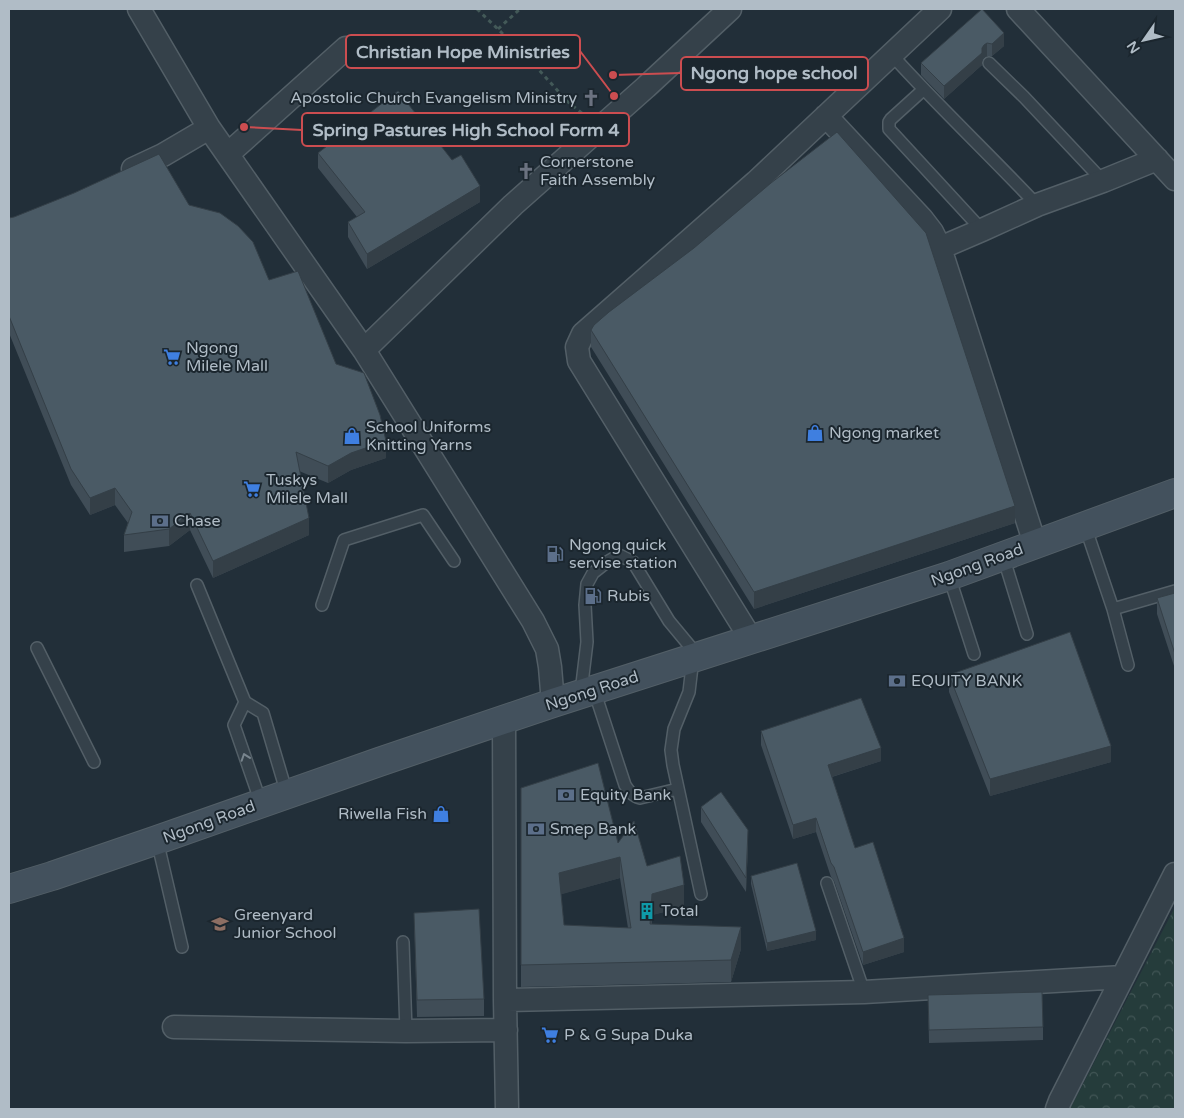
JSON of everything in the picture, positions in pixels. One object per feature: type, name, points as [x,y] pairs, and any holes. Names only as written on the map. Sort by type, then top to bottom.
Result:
[{"type":"main road","name":"Ngong Road","points":[[9,890],[553,703],[948,576],[1175,493]]},
{"type":"street","points":[[138,9],[209,128],[364,350],[534,620],[546,649],[550,666],[553,703]]},
{"type":"street","points":[[364,350],[513,206],[730,9]]},
{"type":"street","points":[[752,639],[579,361],[577,346],[583,334],[756,182],[940,9]]},
{"type":"street","points":[[1018,9],[1175,179]]},
{"type":"street","points":[[228,154],[346,48]]},
{"type":"street","points":[[826,116],[922,219],[932,232],[940,248],[1035,544]]},
{"type":"street","points":[[111,179],[163,155],[209,128]]},
{"type":"street","points":[[940,248],[1037,205],[1157,159]]},
{"type":"street","points":[[504,720],[505,1000],[508,1109]]},
{"type":"street","points":[[1057,1109],[1175,874]]},
{"type":"street","points":[[505,1000],[864,992],[1123,977]]},
{"type":"street","points":[[174,1027],[406,1031],[506,1030]]},
{"type":"lane","points":[[891,54],[923,90],[1001,166],[1037,205]]},
{"type":"lane","points":[[989,63],[1024,97],[1103,181]]},
{"type":"lane","points":[[923,90],[889,122],[889,129],[982,230]]},
{"type":"lane","points":[[322,605],[344,540],[423,515],[454,561]]},
{"type":"lane","points":[[1086,526],[1113,608],[1128,665]]},
{"type":"lane","points":[[678,789],[640,798],[631,794],[625,785],[587,692],[585,605],[587,584],[593,573],[619,555],[633,562],[669,621],[696,658],[689,692],[674,729],[671,750],[701,894]]},
{"type":"lane","points":[[1003,556],[1027,634]]},
{"type":"lane","points":[[948,576],[974,654]]},
{"type":"lane","points":[[197,586],[245,702],[263,713],[286,794]]},
{"type":"lane","points":[[1113,608],[1175,591]]},
{"type":"lane","points":[[37,648],[94,762]]},
{"type":"lane","points":[[245,702],[234,725],[261,804]]},
{"type":"lane","points":[[157,840],[182,947]]},
{"type":"lane","points":[[827,883],[864,992]]},
{"type":"lane","points":[[403,942],[406,1031]]},
{"type":"path","points":[[477,9],[530,60],[567,101],[592,122],[605,123]]},
{"type":"path","points":[[498,29],[520,9]]},
{"type":"green space","points":[[1175,907],[1175,1109],[1070,1109]]},
{"type":"building","points":[[982,9],[1004,33],[992,44],[987,43],[984,45],[982,53],[944,86],[921,63]]},
{"type":"building","points":[[398,91],[452,160],[461,155],[480,186],[367,254],[348,222],[365,212],[318,153]]},
{"type":"building","name":"Ngong market","points":[[837,132],[926,233],[1015,506],[754,592],[591,330],[609,312],[694,248],[771,183]]},
{"type":"building","name":"Ngong Milele Mall","points":[[159,154],[189,205],[220,213],[238,226],[253,242],[269,280],[298,271],[336,364],[364,373],[380,415],[386,441],[351,453],[328,466],[296,452],[309,518],[213,561],[190,513],[169,529],[124,535],[132,512],[115,488],[90,498],[71,469],[9,316],[9,218],[74,193]]},
{"type":"building","points":[[1175,593],[1175,654],[1157,598]]},
{"type":"building","points":[[1070,632],[1111,746],[990,779],[949,675]]},
{"type":"building","points":[[861,698],[881,748],[828,765],[855,848],[873,842],[904,938],[863,952],[816,818],[793,825],[761,731]]},
{"type":"building","points":[[598,763],[618,843],[634,821],[647,866],[680,856],[684,885],[652,894],[650,924],[741,927],[731,960],[521,965],[521,788]],"holes":[[[620,857],[631,928],[564,925],[559,873]]]},
{"type":"building","points":[[721,792],[748,830],[746,878],[701,807]]},
{"type":"building","points":[[797,863],[816,931],[767,943],[751,876]]},
{"type":"building","points":[[479,909],[484,999],[417,1000],[414,913]]},
{"type":"building","points":[[1042,992],[1043,1027],[929,1030],[928,995]]},
{"type":"place","name":"Ngong hope school","points":[[613,75]]},
{"type":"place","name":"Christian Hope Ministries","points":[[614,96]]},
{"type":"place","name":"Apostolic Church Evangelism Ministry","points":[[591,98]]},
{"type":"place","name":"Spring Pastures High School Form 4","points":[[244,127]]},
{"type":"place","name":"Cornerstone Faith Assembly","points":[[526,171]]},
{"type":"place","name":"Ngong Milele Mall","points":[[172,357]]},
{"type":"place","name":"Ngong market","points":[[815,433]]},
{"type":"place","name":"School Uniforms Knitting Yarns","points":[[352,436]]},
{"type":"place","name":"Tuskys Milele Mall","points":[[252,489]]},
{"type":"place","name":"Chase","points":[[160,521]]},
{"type":"place","name":"Ngong quick servise station","points":[[555,554]]},
{"type":"place","name":"Rubis","points":[[593,596]]},
{"type":"place","name":"EQUITY BANK","points":[[897,681]]},
{"type":"place","name":"Equity Bank","points":[[566,795]]},
{"type":"place","name":"Riwella Fish","points":[[441,814]]},
{"type":"place","name":"Smep Bank","points":[[536,829]]},
{"type":"place","name":"Total","points":[[647,911]]},
{"type":"place","name":"Greenyard Junior School","points":[[220,924]]},
{"type":"place","name":"P & G Supa Duka","points":[[550,1035]]}]
